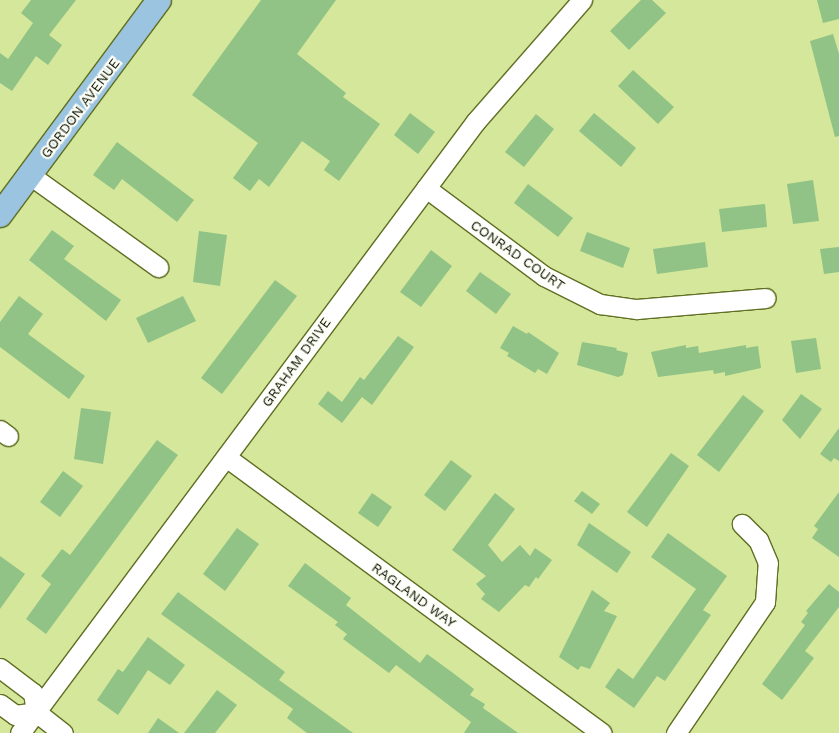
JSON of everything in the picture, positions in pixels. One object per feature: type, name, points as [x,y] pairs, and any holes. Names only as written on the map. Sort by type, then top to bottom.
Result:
[{"type":"main road","name":"GORDON AVENUE","points":[[0,215],[159,0]]},
{"type":"street","name":"GRAHAM DRIVE","points":[[20,733],[426,188],[510,79],[582,0]]},
{"type":"street","points":[[30,175],[158,267]]},
{"type":"street","name":"CONRAD COURT","points":[[426,188],[544,276],[600,304],[637,309],[766,298]]},
{"type":"street","name":"RAGLAND WAY","points":[[226,458],[602,733]]},
{"type":"street","points":[[676,733],[758,616],[765,602],[768,563],[758,540],[742,524]]},
{"type":"street","points":[[0,668],[33,692],[36,712],[63,733]]},
{"type":"street","points":[[0,704],[15,715],[36,712]]},
{"type":"building","points":[[31,0],[76,0],[49,35],[62,45],[48,65],[36,56],[12,91],[0,83],[0,53],[8,59],[33,23],[21,13]]},
{"type":"building","points":[[261,0],[336,0],[297,54],[346,93],[343,97],[380,124],[339,181],[324,170],[330,161],[302,141],[269,187],[259,179],[250,191],[233,178],[258,143],[192,95]]},
{"type":"building","points":[[641,0],[652,0],[666,13],[629,50],[610,31]]},
{"type":"building","points":[[817,0],[839,0],[839,19],[823,23]]},
{"type":"building","points":[[833,34],[839,54],[839,136],[835,137],[810,41]]},
{"type":"building","points":[[633,70],[674,107],[658,124],[618,86]]},
{"type":"building","points":[[410,113],[435,132],[418,154],[394,135]]},
{"type":"building","points":[[594,113],[636,148],[621,167],[579,131]]},
{"type":"building","points":[[536,114],[554,129],[524,167],[505,152]]},
{"type":"building","points":[[117,142],[194,200],[177,222],[122,179],[114,190],[93,175]]},
{"type":"building","points":[[813,180],[819,221],[793,224],[787,184]]},
{"type":"building","points":[[528,184],[573,218],[558,237],[514,203]]},
{"type":"building","points":[[765,204],[767,227],[722,232],[719,209]]},
{"type":"building","points":[[52,230],[74,246],[64,259],[121,300],[106,321],[29,260]]},
{"type":"building","points":[[199,231],[227,235],[220,286],[193,282]]},
{"type":"building","points":[[587,232],[630,248],[623,268],[580,251]]},
{"type":"building","points":[[705,242],[708,267],[657,274],[653,249]]},
{"type":"building","points":[[839,247],[839,272],[824,274],[820,249]]},
{"type":"building","points":[[431,250],[452,266],[421,307],[400,292]]},
{"type":"building","points":[[480,272],[511,294],[496,314],[466,291]]},
{"type":"building","points":[[275,280],[297,296],[222,394],[201,378]]},
{"type":"building","points":[[19,296],[43,314],[28,334],[85,376],[69,399],[0,347],[0,322]]},
{"type":"building","points":[[183,296],[196,321],[148,343],[136,318]]},
{"type":"building","points":[[513,326],[527,334],[528,332],[559,353],[547,374],[538,369],[535,373],[507,356],[509,353],[500,348]]},
{"type":"building","points":[[398,336],[414,347],[372,405],[362,397],[342,423],[318,404],[328,391],[342,402],[360,377],[364,380]]},
{"type":"building","points":[[816,338],[821,369],[796,373],[791,341]]},
{"type":"building","points":[[582,342],[617,348],[616,350],[628,353],[623,375],[618,377],[577,365]]},
{"type":"building","points":[[686,345],[686,348],[698,346],[699,353],[746,345],[746,348],[758,346],[761,368],[725,376],[725,372],[714,374],[713,370],[658,377],[651,352]]},
{"type":"building","points":[[801,394],[822,409],[800,439],[782,420]]},
{"type":"building","points":[[743,395],[764,411],[719,472],[697,455]]},
{"type":"building","points":[[81,408],[111,412],[103,464],[74,459]]},
{"type":"building","points":[[839,428],[839,461],[834,458],[831,462],[820,454]]},
{"type":"building","points":[[157,440],[178,455],[46,634],[26,619],[51,584],[41,576],[62,549],[70,555]]},
{"type":"building","points":[[671,453],[689,466],[647,527],[627,512]]},
{"type":"building","points":[[451,460],[472,476],[445,511],[424,495]]},
{"type":"building","points":[[63,471],[83,486],[60,517],[40,502]]},
{"type":"building","points":[[582,491],[600,504],[592,514],[574,501]]},
{"type":"building","points":[[839,492],[839,557],[812,538],[818,529],[814,526]]},
{"type":"building","points":[[372,493],[392,507],[378,527],[358,513]]},
{"type":"building","points":[[495,493],[515,509],[488,545],[502,562],[520,545],[530,556],[535,548],[552,560],[538,579],[536,577],[529,587],[525,585],[499,612],[481,599],[485,594],[476,584],[486,576],[452,550]]},
{"type":"building","points":[[589,523],[631,552],[617,573],[577,545]]},
{"type":"building","points":[[237,528],[259,544],[225,591],[203,574]]},
{"type":"building","points":[[668,533],[727,576],[703,610],[711,615],[665,681],[657,676],[634,708],[605,687],[618,668],[633,679],[696,589],[651,557]]},
{"type":"building","points":[[0,556],[25,574],[0,609]]},
{"type":"building","points":[[305,563],[351,598],[346,605],[420,663],[427,654],[453,673],[474,689],[470,695],[485,704],[483,708],[518,733],[464,733],[471,722],[396,665],[389,673],[343,639],[347,634],[335,625],[338,622],[288,586]]},
{"type":"building","points":[[829,584],[839,592],[839,607],[805,651],[814,658],[782,700],[762,684],[805,625],[801,622],[808,613],[806,611]]},
{"type":"building","points":[[592,590],[610,603],[604,611],[617,616],[590,669],[581,666],[578,670],[559,657]]},
{"type":"building","points":[[178,592],[285,672],[279,680],[353,733],[307,733],[287,718],[293,709],[161,614]]},
{"type":"building","points":[[148,637],[185,665],[170,685],[148,670],[118,715],[97,700],[118,669],[123,672]]},
{"type":"building","points":[[217,690],[237,705],[215,733],[184,733]]},
{"type":"building","points":[[158,718],[179,733],[148,733]]}]
